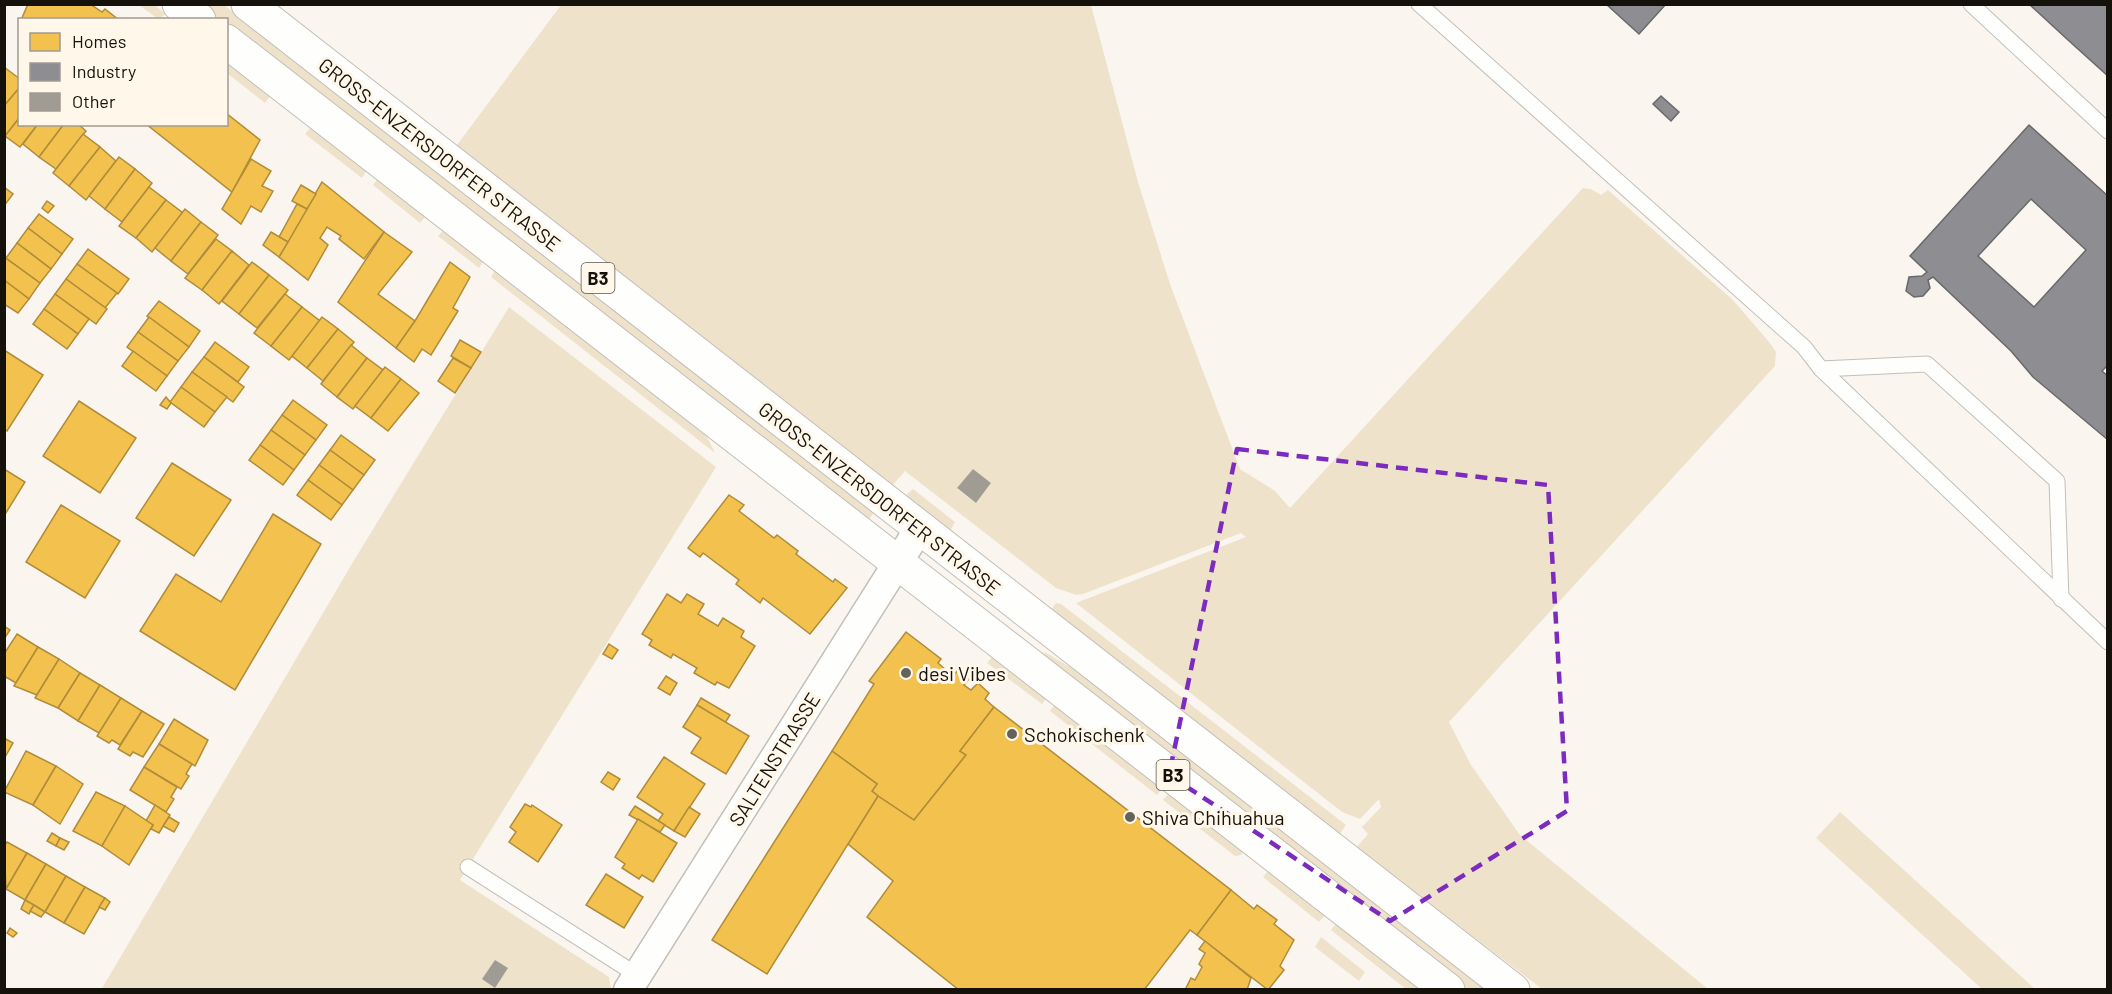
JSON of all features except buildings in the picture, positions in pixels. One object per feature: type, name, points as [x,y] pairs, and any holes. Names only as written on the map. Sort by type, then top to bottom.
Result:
[{"type":"main road","points":[[179,4],[196,18]]},
{"type":"main road","name":"GROSS-ENZERSDORFER STRASSE","points":[[248,4],[1513,990]]},
{"type":"main road","name":"GROSS-ENZERSDORFER STRASSE","points":[[228,43],[899,561],[1448,990]]},
{"type":"street","name":"SALTENSTRASSE","points":[[633,982],[919,529]]},
{"type":"lane","points":[[1419,4],[1804,347],[1821,369],[2108,642]]},
{"type":"lane","points":[[1971,4],[2108,130]]},
{"type":"lane","points":[[1821,369],[1927,364],[2056,481],[2061,599]]},
{"type":"lane","points":[[468,867],[633,982]]},
{"type":"highlighted area","points":[[1237,449],[1548,485],[1567,811],[1390,921],[1169,775]]},
{"type":"shaded area","points":[[139,5],[154,5],[166,14],[157,18]]},
{"type":"shaded area","points":[[199,5],[224,5],[876,510],[866,523],[228,27],[228,18],[217,18]]},
{"type":"shaded area","points":[[561,5],[1091,5],[1138,182],[1170,284],[1240,469],[1275,491],[1290,508],[1583,188],[1591,189],[1601,195],[1608,190],[1733,300],[1776,352],[1775,366],[1449,722],[1471,765],[1520,835],[1708,989],[1542,989],[1356,848],[1368,834],[1362,827],[1381,807],[1379,799],[1360,819],[1342,812],[1076,603],[1246,537],[1241,533],[1083,594],[1076,595],[1056,588],[905,471],[891,487],[454,149]],"holes":[[[973,469],[991,483],[976,503],[957,489]]]},
{"type":"shaded area","points":[[228,63],[271,95],[265,103],[228,74]]},
{"type":"shaded area","points":[[312,126],[367,170],[362,178],[305,134]]},
{"type":"shaded area","points":[[378,178],[426,216],[420,223],[373,185]]},
{"type":"shaded area","points":[[444,229],[484,260],[479,268],[438,236]]},
{"type":"shaded area","points":[[496,269],[706,435],[715,453],[491,277]]},
{"type":"shaded area","points":[[509,307],[716,467],[460,880],[609,977],[611,989],[101,990],[356,557]]},
{"type":"shaded area","points":[[913,489],[955,522],[949,533],[904,497]]},
{"type":"shaded area","points":[[1056,603],[1061,604],[1346,825],[1340,834],[1051,610]]},
{"type":"shaded area","points":[[1045,652],[1096,683],[1490,989],[1466,989],[1041,657]]},
{"type":"shaded area","points":[[993,656],[1047,697],[1042,704],[987,663]]},
{"type":"shaded area","points":[[1056,703],[1163,787],[1157,795],[1050,711]]},
{"type":"shaded area","points":[[1170,792],[1244,850],[1241,855],[1235,856],[1163,800]]},
{"type":"shaded area","points":[[1840,812],[2035,989],[1982,989],[1816,838]]},
{"type":"shaded area","points":[[1269,869],[1326,914],[1319,922],[1263,877]]},
{"type":"shaded area","points":[[1337,922],[1421,989],[1406,989],[1331,930]]},
{"type":"shaded area","points":[[1321,937],[1365,972],[1359,981],[1315,947]]},
{"type":"place","name":"desi Vibes","points":[[906,673]]},
{"type":"place","name":"Schokischenk","points":[[1012,734]]},
{"type":"place","name":"Shiva Chihuahua","points":[[1130,817]]}]
